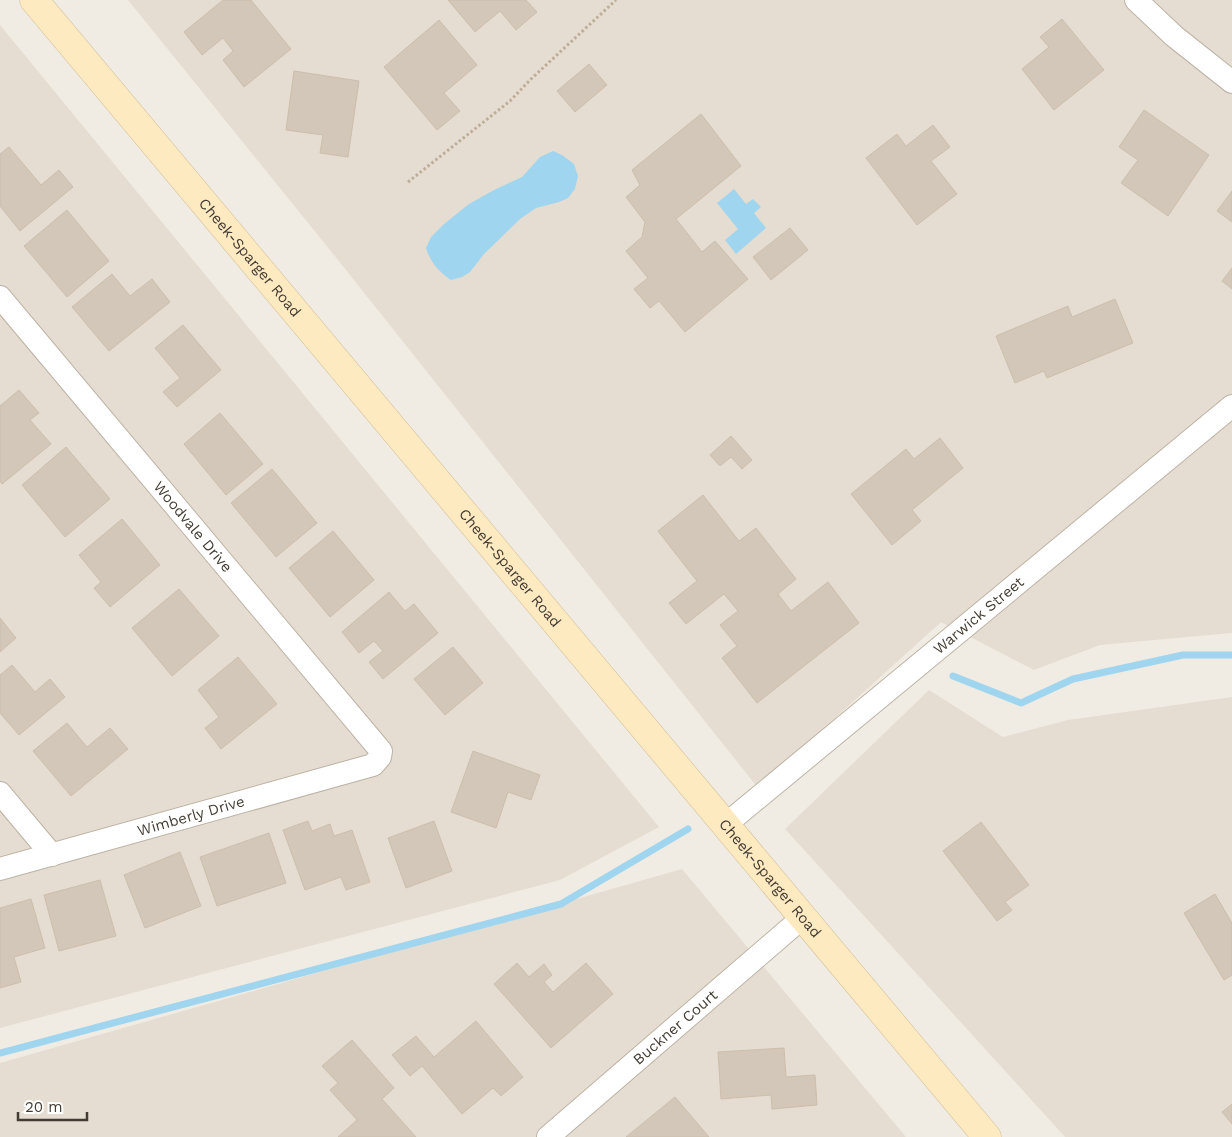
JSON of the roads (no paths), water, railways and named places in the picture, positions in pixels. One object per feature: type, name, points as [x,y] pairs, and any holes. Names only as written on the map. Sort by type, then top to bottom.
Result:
[{"type":"main road","name":"Cheek-Sparger Road","points":[[34,0],[987,1137]]},
{"type":"street","points":[[1136,0],[1174,36],[1232,82]]},
{"type":"street","name":"Woodvale Drive","points":[[0,297],[375,743],[381,751],[380,758]]},
{"type":"street","name":"Warwick Street","points":[[725,825],[1232,406]]},
{"type":"street","name":"Wimberly Drive","points":[[0,869],[373,764],[380,758]]},
{"type":"street","points":[[0,793],[52,855]]},
{"type":"street","name":"Buckner Court","points":[[548,1137],[802,918]]},
{"type":"water","points":[[553,151],[574,164],[578,176],[575,189],[568,198],[536,208],[520,219],[484,254],[470,272],[462,277],[451,280],[442,273],[430,258],[426,248],[431,237],[469,204],[522,177],[540,157]]},
{"type":"water","points":[[734,189],[746,204],[753,199],[761,207],[754,213],[766,228],[736,254],[725,240],[738,229],[717,203]]},
{"type":"waterway","points":[[953,676],[1021,703],[1073,679],[1183,655],[1232,655]]},
{"type":"waterway","points":[[0,1053],[561,904],[688,829]]}]
